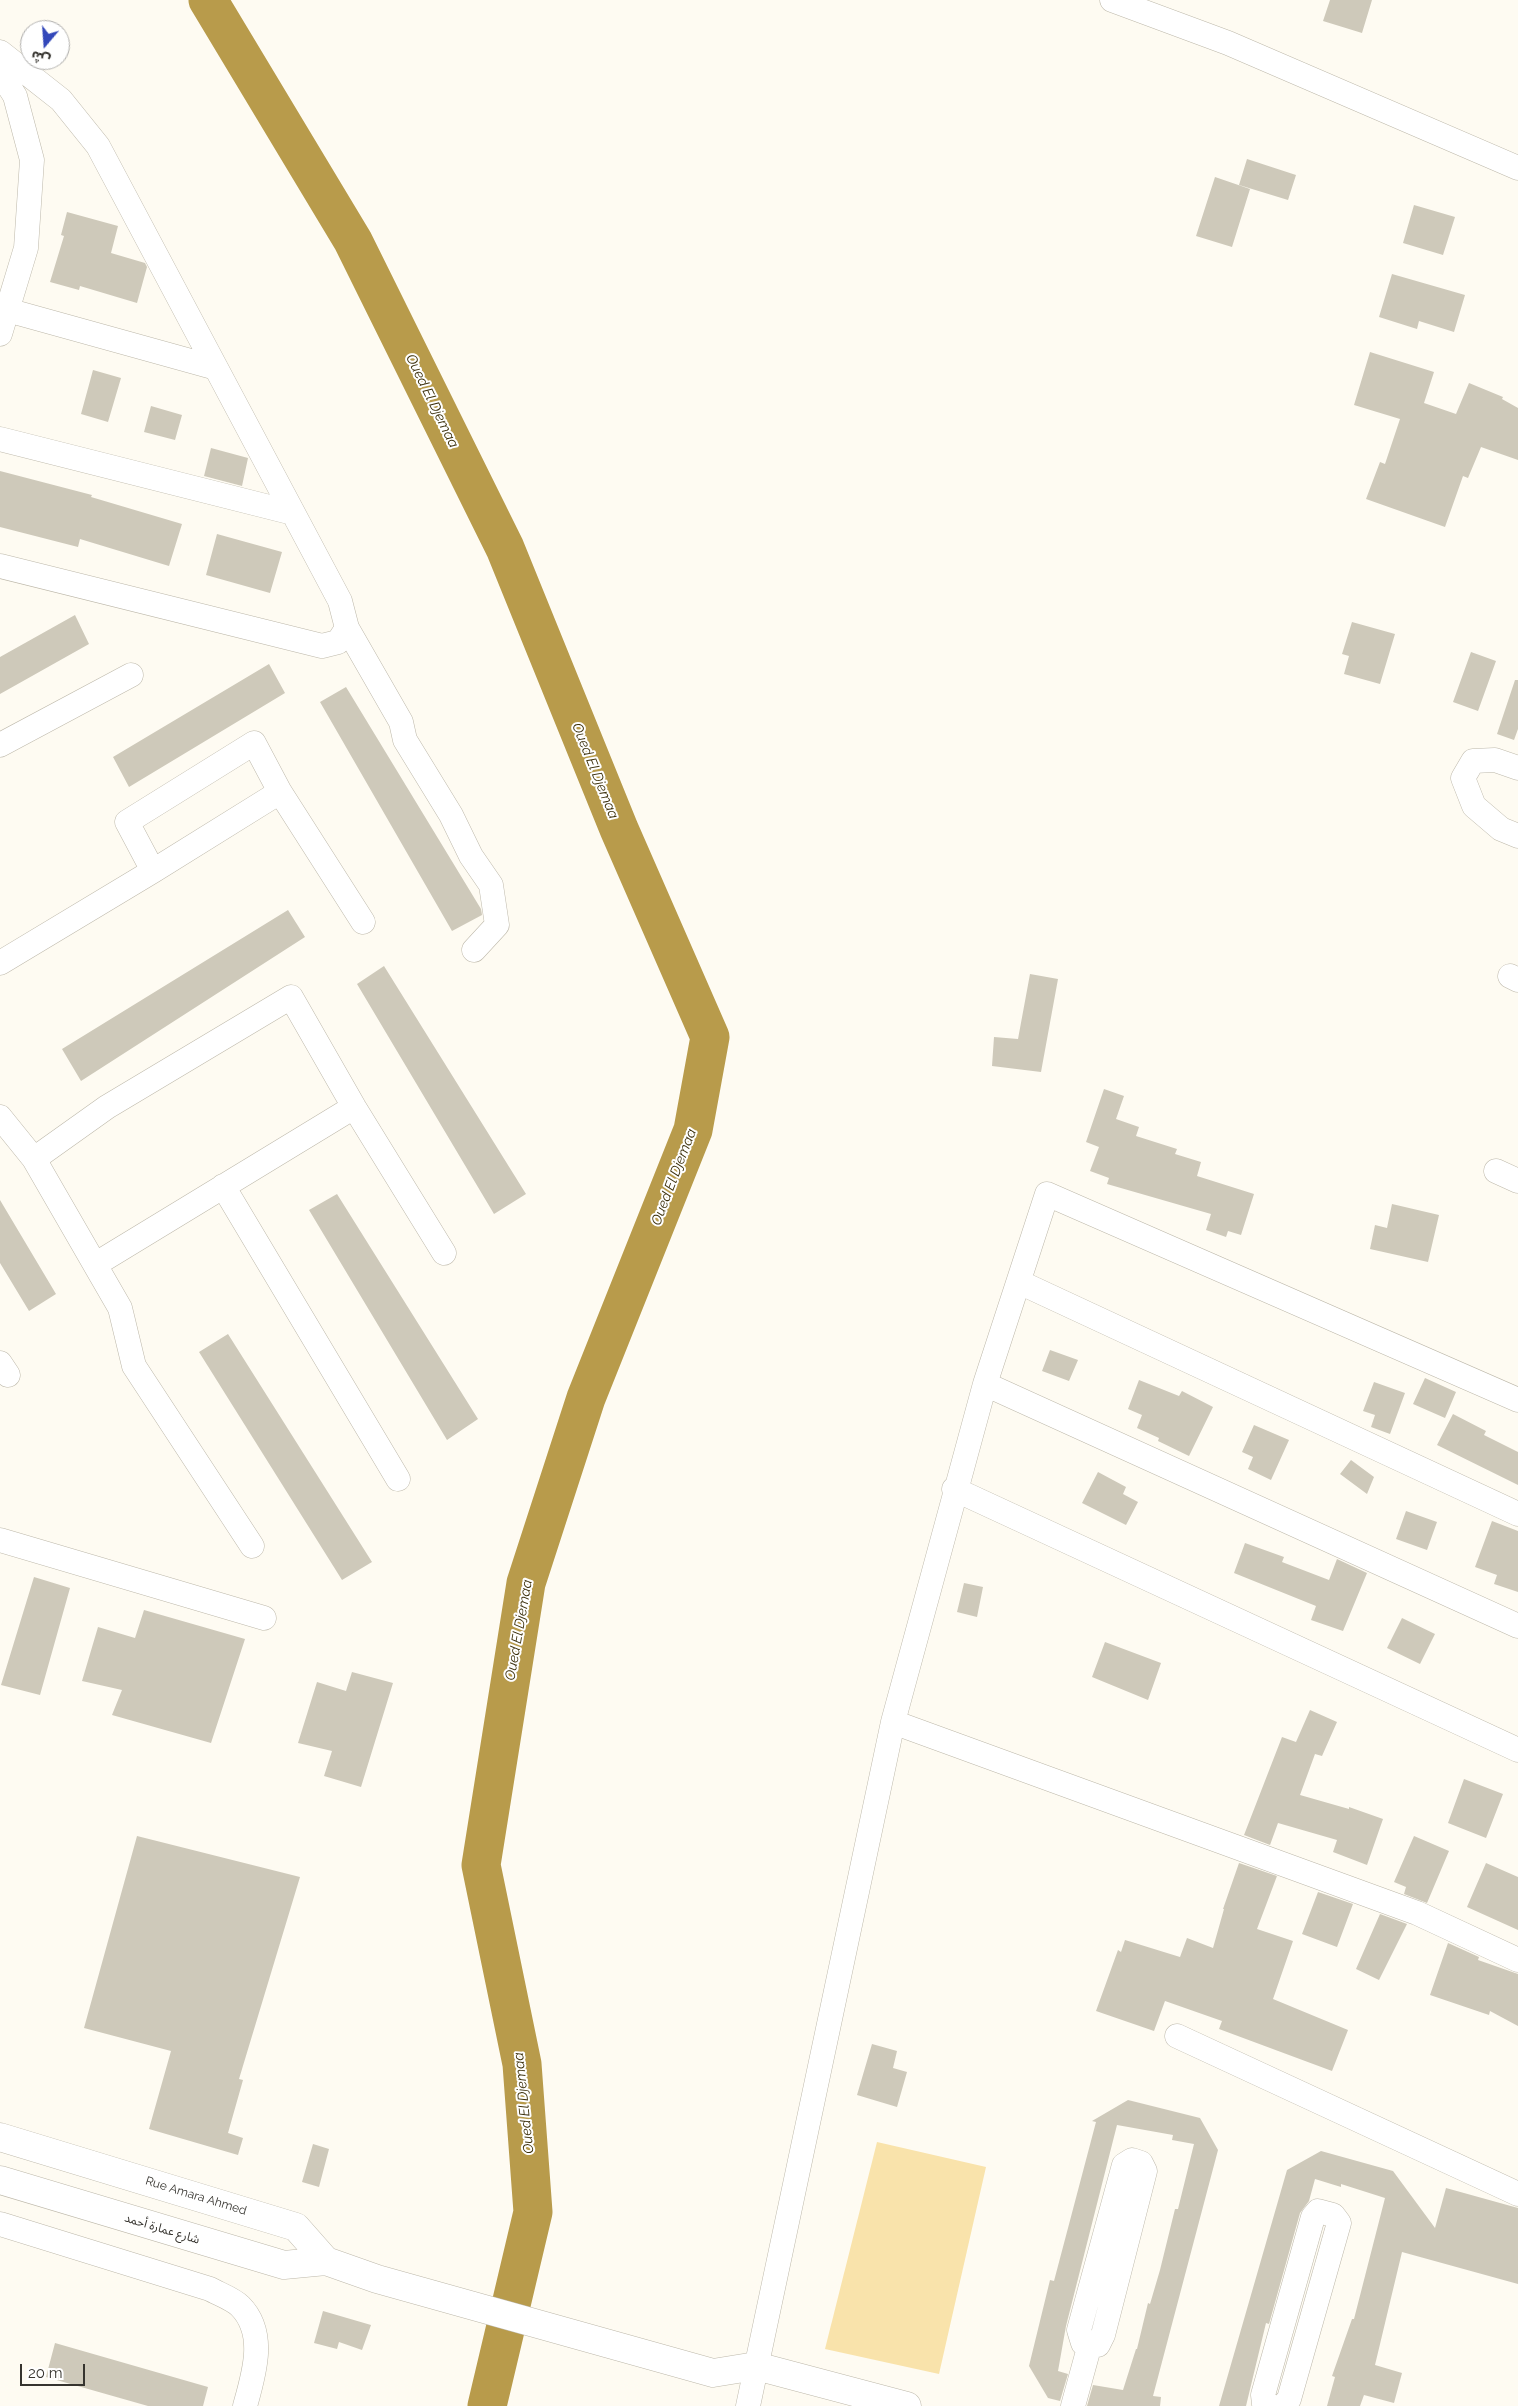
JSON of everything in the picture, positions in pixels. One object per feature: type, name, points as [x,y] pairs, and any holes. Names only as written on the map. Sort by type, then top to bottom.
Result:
[{"type":"street","points":[[1112,0],[1228,43],[1518,168]]},
{"type":"street","points":[[0,52],[61,100],[98,146],[340,601],[347,628],[401,722],[405,740],[452,815],[472,856],[491,885],[497,925],[474,950]]},
{"type":"street","points":[[0,72],[15,96],[32,160],[26,248],[0,334]]},
{"type":"street","points":[[8,310],[216,368]]},
{"type":"street","points":[[0,439],[294,513]]},
{"type":"street","points":[[0,566],[322,646],[338,642],[347,628]]},
{"type":"street","points":[[0,745],[131,675]]},
{"type":"street","points":[[153,871],[127,822],[254,743],[280,792],[362,922]]},
{"type":"street","points":[[1518,768],[1495,760],[1473,761],[1463,778],[1474,806],[1501,829],[1518,836]]},
{"type":"street","points":[[0,963],[280,792]]},
{"type":"street","points":[[34,1159],[106,1107],[291,997],[354,1107],[444,1253]]},
{"type":"street","points":[[96,1264],[354,1107]]},
{"type":"street","points":[[0,1117],[34,1159],[120,1308],[134,1366],[252,1546]]},
{"type":"street","points":[[1496,1171],[1518,1181]]},
{"type":"street","points":[[222,1186],[398,1479]]},
{"type":"street","points":[[748,2406],[893,1722],[954,1490],[985,1384],[1047,1194],[1518,1400]]},
{"type":"street","points":[[1019,1282],[1518,1514]]},
{"type":"street","points":[[985,1384],[1518,1626]]},
{"type":"street","points":[[954,1490],[1518,1750]]},
{"type":"street","points":[[0,1540],[264,1618]]},
{"type":"street","points":[[893,1722],[1417,1912],[1518,1960]]},
{"type":"street","points":[[1177,2036],[1518,2194]]},
{"type":"street","name":"Rue Amara Ahmed","points":[[0,2137],[296,2227],[326,2261],[377,2279],[714,2374],[756,2366]]},
{"type":"street","points":[[1132,2160],[1141,2163],[1145,2171],[1103,2335],[1098,2345],[1090,2344],[1083,2343],[1079,2330],[1124,2165],[1132,2160]]},
{"type":"street","name":"شارع عمارة أحمد","points":[[0,2180],[284,2265],[326,2261]]},
{"type":"street","points":[[1271,2406],[1264,2404],[1263,2395],[1312,2218],[1318,2211],[1333,2215],[1339,2223],[1289,2399],[1284,2406]]},
{"type":"street","points":[[0,2224],[210,2289],[240,2306],[254,2326],[257,2357],[245,2406]]},
{"type":"street","points":[[1073,2406],[1090,2344]]},
{"type":"street","points":[[756,2366],[908,2406]]},
{"type":"shaded area","points":[[877,2142],[986,2167],[939,2374],[825,2349]]},
{"type":"building","points":[[1330,0],[1372,0],[1362,33],[1323,21]]},
{"type":"building","points":[[1247,159],[1296,175],[1288,200],[1239,185]]},
{"type":"building","points":[[1215,177],[1250,189],[1232,247],[1196,236]]},
{"type":"building","points":[[1414,205],[1455,217],[1443,255],[1403,243]]},
{"type":"building","points":[[67,212],[118,226],[111,253],[145,263],[147,267],[137,303],[80,286],[79,290],[50,282],[64,236],[61,235]]},
{"type":"building","points":[[1392,274],[1465,295],[1454,332],[1419,321],[1417,329],[1379,317]]},
{"type":"building","points":[[1370,352],[1434,372],[1424,403],[1456,414],[1469,383],[1503,397],[1502,399],[1518,408],[1518,460],[1481,447],[1468,478],[1463,476],[1445,527],[1366,499],[1380,462],[1385,464],[1400,419],[1354,405]]},
{"type":"building","points":[[93,370],[121,378],[108,422],[81,414]]},
{"type":"building","points":[[151,406],[182,415],[175,440],[144,432]]},
{"type":"building","points":[[211,448],[248,458],[242,486],[204,476]]},
{"type":"building","points":[[0,471],[92,495],[91,497],[182,524],[169,566],[80,539],[78,547],[0,527]]},
{"type":"building","points":[[217,534],[282,552],[270,593],[206,575]]},
{"type":"building","points":[[75,615],[89,644],[0,694],[0,657]]},
{"type":"building","points":[[1352,622],[1395,634],[1380,684],[1344,674],[1349,656],[1342,654]]},
{"type":"building","points":[[1471,652],[1496,661],[1478,711],[1453,702]]},
{"type":"building","points":[[269,664],[285,693],[129,787],[113,757]]},
{"type":"building","points":[[1515,680],[1518,680],[1518,729],[1514,740],[1497,734]]},
{"type":"building","points":[[346,687],[481,909],[482,915],[452,931],[320,702]]},
{"type":"building","points":[[288,910],[305,937],[81,1081],[62,1049]]},
{"type":"building","points":[[384,966],[526,1194],[494,1214],[357,984]]},
{"type":"building","points":[[1030,974],[1058,979],[1041,1072],[992,1066],[994,1037],[1018,1039]]},
{"type":"building","points":[[1104,1089],[1124,1096],[1116,1119],[1139,1127],[1136,1136],[1177,1149],[1175,1154],[1201,1162],[1197,1176],[1254,1194],[1241,1235],[1228,1231],[1226,1237],[1206,1230],[1211,1214],[1107,1184],[1109,1178],[1090,1171],[1099,1147],[1086,1142]]},
{"type":"building","points":[[337,1194],[478,1419],[447,1440],[309,1210]]},
{"type":"building","points":[[0,1200],[56,1294],[29,1311],[0,1263]]},
{"type":"building","points":[[1392,1204],[1439,1215],[1428,1262],[1370,1249],[1375,1225],[1387,1228]]},
{"type":"building","points":[[228,1334],[372,1562],[342,1580],[199,1352]]},
{"type":"building","points":[[1050,1350],[1078,1360],[1069,1381],[1042,1371]]},
{"type":"building","points":[[1425,1378],[1456,1392],[1445,1418],[1413,1404]]},
{"type":"building","points":[[1139,1380],[1179,1396],[1182,1391],[1213,1407],[1189,1456],[1158,1441],[1159,1438],[1137,1428],[1142,1415],[1128,1409]]},
{"type":"building","points":[[1374,1382],[1405,1393],[1390,1434],[1371,1427],[1375,1415],[1363,1411]]},
{"type":"building","points":[[1453,1414],[1486,1431],[1484,1435],[1518,1452],[1518,1485],[1437,1445]]},
{"type":"building","points":[[1254,1425],[1289,1440],[1271,1480],[1248,1469],[1253,1457],[1242,1452]]},
{"type":"building","points":[[1351,1460],[1374,1477],[1367,1494],[1340,1474]]},
{"type":"building","points":[[1098,1472],[1126,1487],[1123,1494],[1138,1502],[1126,1525],[1082,1503]]},
{"type":"building","points":[[1406,1511],[1437,1522],[1427,1550],[1396,1539]]},
{"type":"building","points":[[1492,1521],[1518,1531],[1518,1592],[1494,1584],[1497,1575],[1475,1567]]},
{"type":"building","points":[[1245,1543],[1284,1557],[1282,1562],[1329,1580],[1337,1559],[1367,1573],[1343,1631],[1311,1620],[1316,1606],[1234,1573]]},
{"type":"building","points":[[34,1577],[70,1588],[40,1695],[1,1685]]},
{"type":"building","points":[[964,1583],[983,1587],[977,1617],[957,1612]]},
{"type":"building","points":[[144,1610],[245,1639],[211,1743],[112,1715],[122,1690],[82,1681],[98,1627],[135,1638]]},
{"type":"building","points":[[1402,1618],[1435,1634],[1420,1664],[1387,1648]]},
{"type":"building","points":[[1105,1642],[1161,1663],[1148,1700],[1092,1677]]},
{"type":"building","points":[[352,1672],[393,1683],[361,1787],[324,1776],[332,1751],[298,1743],[317,1682],[346,1691]]},
{"type":"building","points":[[1310,1710],[1337,1722],[1322,1756],[1315,1754],[1300,1795],[1349,1809],[1349,1807],[1383,1819],[1367,1865],[1333,1852],[1337,1840],[1278,1823],[1270,1845],[1244,1835],[1282,1737],[1296,1742]]},
{"type":"building","points":[[1464,1779],[1503,1794],[1486,1838],[1448,1823]]},
{"type":"building","points":[[137,1836],[300,1877],[239,2079],[243,2080],[228,2133],[243,2138],[238,2155],[149,2129],[171,2051],[84,2028]]},
{"type":"building","points":[[1414,1836],[1449,1851],[1427,1903],[1404,1894],[1406,1887],[1394,1882]]},
{"type":"building","points":[[1239,1863],[1277,1876],[1257,1929],[1293,1941],[1273,1999],[1348,2030],[1332,2071],[1219,2029],[1222,2021],[1165,2001],[1154,2031],[1096,2011],[1118,1950],[1121,1952],[1125,1940],[1180,1957],[1187,1938],[1213,1948],[1223,1909]]},
{"type":"building","points":[[1486,1863],[1518,1877],[1518,1930],[1467,1907]]},
{"type":"building","points":[[1318,1892],[1353,1904],[1337,1947],[1302,1934]]},
{"type":"building","points":[[1380,1914],[1407,1924],[1379,1980],[1356,1969]]},
{"type":"building","points":[[1448,1943],[1479,1957],[1478,1960],[1518,1974],[1518,2026],[1490,2011],[1489,2015],[1430,1995]]},
{"type":"building","points":[[872,2044],[897,2051],[893,2068],[907,2072],[897,2107],[857,2095]]},
{"type":"building","points":[[1128,2100],[1200,2118],[1218,2150],[1153,2396],[1161,2397],[1160,2406],[1087,2406],[1093,2385],[1123,2390],[1137,2349],[1148,2303],[1150,2304],[1160,2270],[1175,2209],[1178,2209],[1194,2144],[1172,2140],[1173,2135],[1117,2125],[1066,2326],[1058,2371],[1068,2374],[1060,2401],[1048,2398],[1029,2366],[1050,2280],[1054,2281],[1096,2122],[1092,2121]]},
{"type":"building","points":[[313,2144],[329,2149],[319,2187],[302,2182]]},
{"type":"building","points":[[1321,2151],[1393,2171],[1435,2228],[1446,2188],[1518,2208],[1518,2284],[1402,2252],[1375,2365],[1402,2373],[1394,2403],[1364,2395],[1360,2406],[1327,2406],[1335,2377],[1332,2376],[1352,2319],[1354,2319],[1385,2198],[1341,2184],[1341,2187],[1315,2179],[1309,2201],[1300,2213],[1269,2324],[1266,2323],[1246,2406],[1219,2406],[1287,2170]]},
{"type":"building","points":[[323,2311],[371,2325],[362,2350],[339,2342],[337,2349],[314,2343]]},
{"type":"building","points":[[55,2343],[208,2387],[203,2406],[148,2406],[46,2377]]},
{"type":"waterway","name":"Oued El Djemaa","points":[[208,0],[353,241],[505,548],[619,829],[710,1037],[693,1130],[586,1398],[526,1583],[481,1865],[522,2064],[533,2212],[487,2406]]}]
